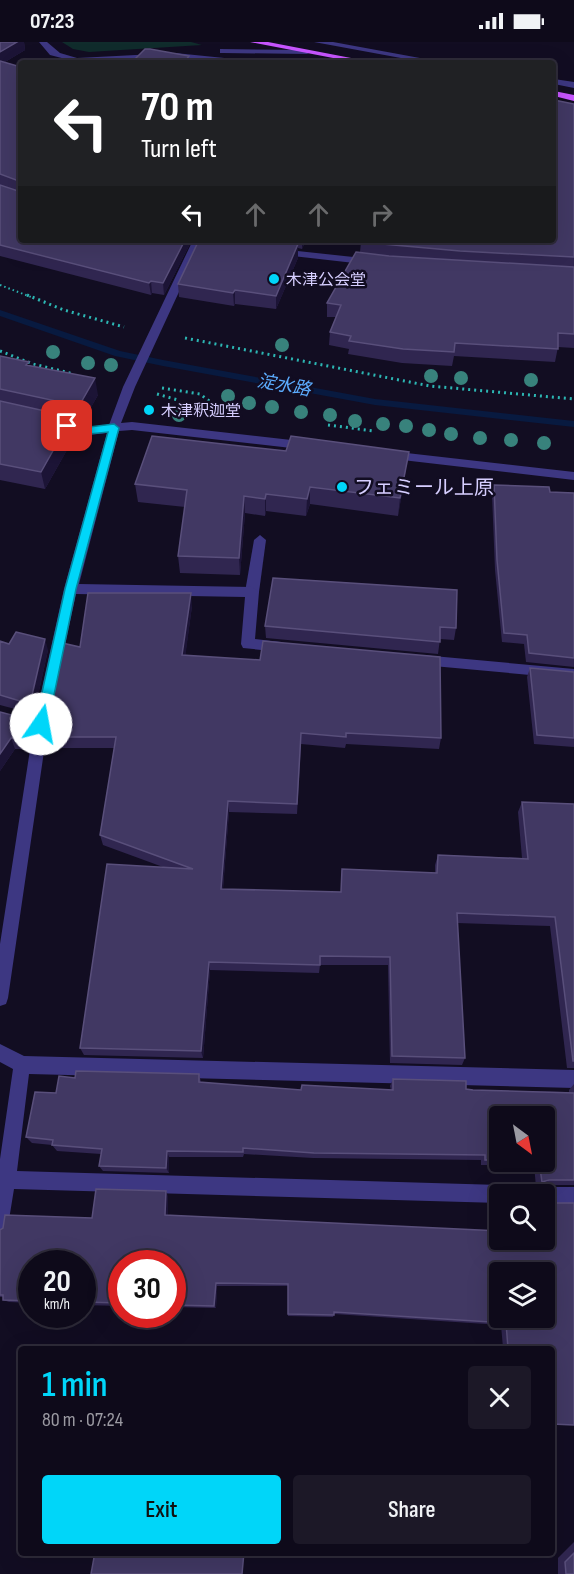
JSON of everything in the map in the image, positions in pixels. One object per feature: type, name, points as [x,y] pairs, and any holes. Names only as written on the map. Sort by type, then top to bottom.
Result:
[{"type":"main road","points":[[254,42],[355,60]]},
{"type":"main road","points":[[556,94],[574,98]]},
{"type":"street","points":[[43,42],[56,54],[76,60],[227,51],[306,52]]},
{"type":"street","points":[[318,42],[424,60]]},
{"type":"street","points":[[381,53],[387,42]]},
{"type":"street","points":[[175,55],[224,60]]},
{"type":"street","points":[[556,82],[574,85]]},
{"type":"street","points":[[0,998],[36,722],[70,589],[114,428],[130,385],[204,243]]},
{"type":"street","points":[[268,251],[385,264]]},
{"type":"street","points":[[45,421],[89,431],[132,426],[318,447]]},
{"type":"street","points":[[376,453],[574,476]]},
{"type":"street","points":[[260,540],[252,592],[248,644],[294,648]]},
{"type":"street","points":[[70,589],[252,592]]},
{"type":"street","points":[[411,659],[574,674]]},
{"type":"street","points":[[0,1052],[22,1065],[574,1079]]},
{"type":"street","points":[[0,1225],[22,1065]]},
{"type":"street","points":[[6,1180],[489,1194]]},
{"type":"street","points":[[555,1196],[574,1196]]},
{"type":"path","points":[[0,285],[64,310],[107,323]]},
{"type":"path","points":[[199,340],[430,386],[574,399]]},
{"type":"path","points":[[0,351],[33,364],[75,375]]},
{"type":"path","points":[[130,385],[186,402]]},
{"type":"path","points":[[160,387],[210,397]]},
{"type":"path","points":[[208,407],[219,410]]},
{"type":"green space","points":[[62,42],[191,42],[202,45],[89,52],[73,49]]},
{"type":"building","points":[[0,42],[17,42],[0,52]]},
{"type":"building","points":[[145,49],[189,56],[186,60],[134,60]]},
{"type":"building","points":[[0,61],[18,66],[18,181],[0,174]]},
{"type":"building","points":[[556,100],[574,104],[574,257],[460,251],[372,243],[556,243]]},
{"type":"building","points":[[0,185],[18,191],[18,243],[183,243],[163,283],[151,281],[149,283],[0,245]]},
{"type":"building","points":[[198,243],[298,244],[276,296],[235,290],[233,293],[178,284]]},
{"type":"building","points":[[356,252],[574,267],[574,334],[558,333],[558,349],[455,343],[454,352],[403,349],[349,341],[351,336],[330,332],[341,305],[327,303]]},
{"type":"building","points":[[0,356],[29,362],[26,365],[95,378],[79,406],[0,389]]},
{"type":"building","points":[[0,401],[72,417],[41,472],[0,464]]},
{"type":"building","points":[[152,436],[286,451],[291,436],[409,452],[400,498],[310,487],[307,499],[266,494],[265,499],[244,496],[239,558],[178,556],[187,490],[135,484]]},
{"type":"building","points":[[494,485],[549,487],[550,492],[574,493],[574,658],[529,653],[527,635],[504,633],[497,560]]},
{"type":"building","points":[[273,578],[457,590],[456,628],[440,627],[440,642],[265,626]]},
{"type":"building","points":[[88,593],[191,593],[182,655],[260,660],[263,641],[440,657],[441,738],[346,733],[346,737],[301,733],[297,804],[228,801],[221,889],[341,892],[342,869],[437,873],[438,855],[528,859],[522,802],[574,804],[574,1061],[555,917],[457,913],[465,1058],[392,1056],[390,957],[320,956],[320,965],[209,962],[201,1051],[80,1048],[107,864],[193,869],[100,835],[116,737],[43,737],[62,643],[80,647]]},
{"type":"building","points":[[16,632],[45,639],[30,704],[0,695],[0,641],[9,644]]},
{"type":"building","points":[[530,668],[574,672],[574,738],[537,735]]},
{"type":"building","points":[[0,712],[27,719],[24,738],[11,738],[0,754]]},
{"type":"building","points":[[76,1071],[199,1074],[199,1082],[301,1090],[302,1085],[393,1090],[393,1079],[466,1081],[466,1089],[473,1090],[574,1093],[574,1180],[542,1182],[541,1172],[555,1172],[555,1106],[489,1106],[489,1160],[485,1160],[485,1155],[314,1153],[243,1148],[243,1152],[167,1151],[166,1168],[99,1166],[102,1149],[52,1145],[53,1140],[26,1137],[35,1092],[56,1093],[59,1076],[75,1078]]},
{"type":"building","points":[[96,1189],[166,1191],[165,1215],[489,1230],[489,1250],[555,1250],[555,1203],[574,1203],[574,1425],[555,1424],[555,1346],[508,1346],[506,1328],[555,1328],[555,1262],[489,1262],[489,1322],[334,1312],[334,1315],[288,1314],[288,1284],[216,1283],[214,1306],[186,1305],[186,1250],[108,1250],[108,1303],[96,1302],[96,1250],[18,1250],[18,1301],[3,1300],[3,1295],[0,1295],[0,1230],[3,1228],[5,1215],[92,1218]]},
{"type":"building","points":[[574,1553],[574,1574],[566,1574],[565,1562]]},
{"type":"building","points":[[94,1556],[244,1556],[242,1574],[91,1574]]},
{"type":"waterway","name":"淀水路","points":[[0,313],[118,354],[163,363],[375,402],[574,424]]},
{"type":"place","name":"木津公会堂","points":[[274,279]]},
{"type":"place","name":"木津釈迦堂","points":[[149,410]]},
{"type":"place","name":"フェミール上原","points":[[342,487]]},
{"type":"route","points":[[41,724],[70,589],[114,428],[89,431],[67,426]]}]
